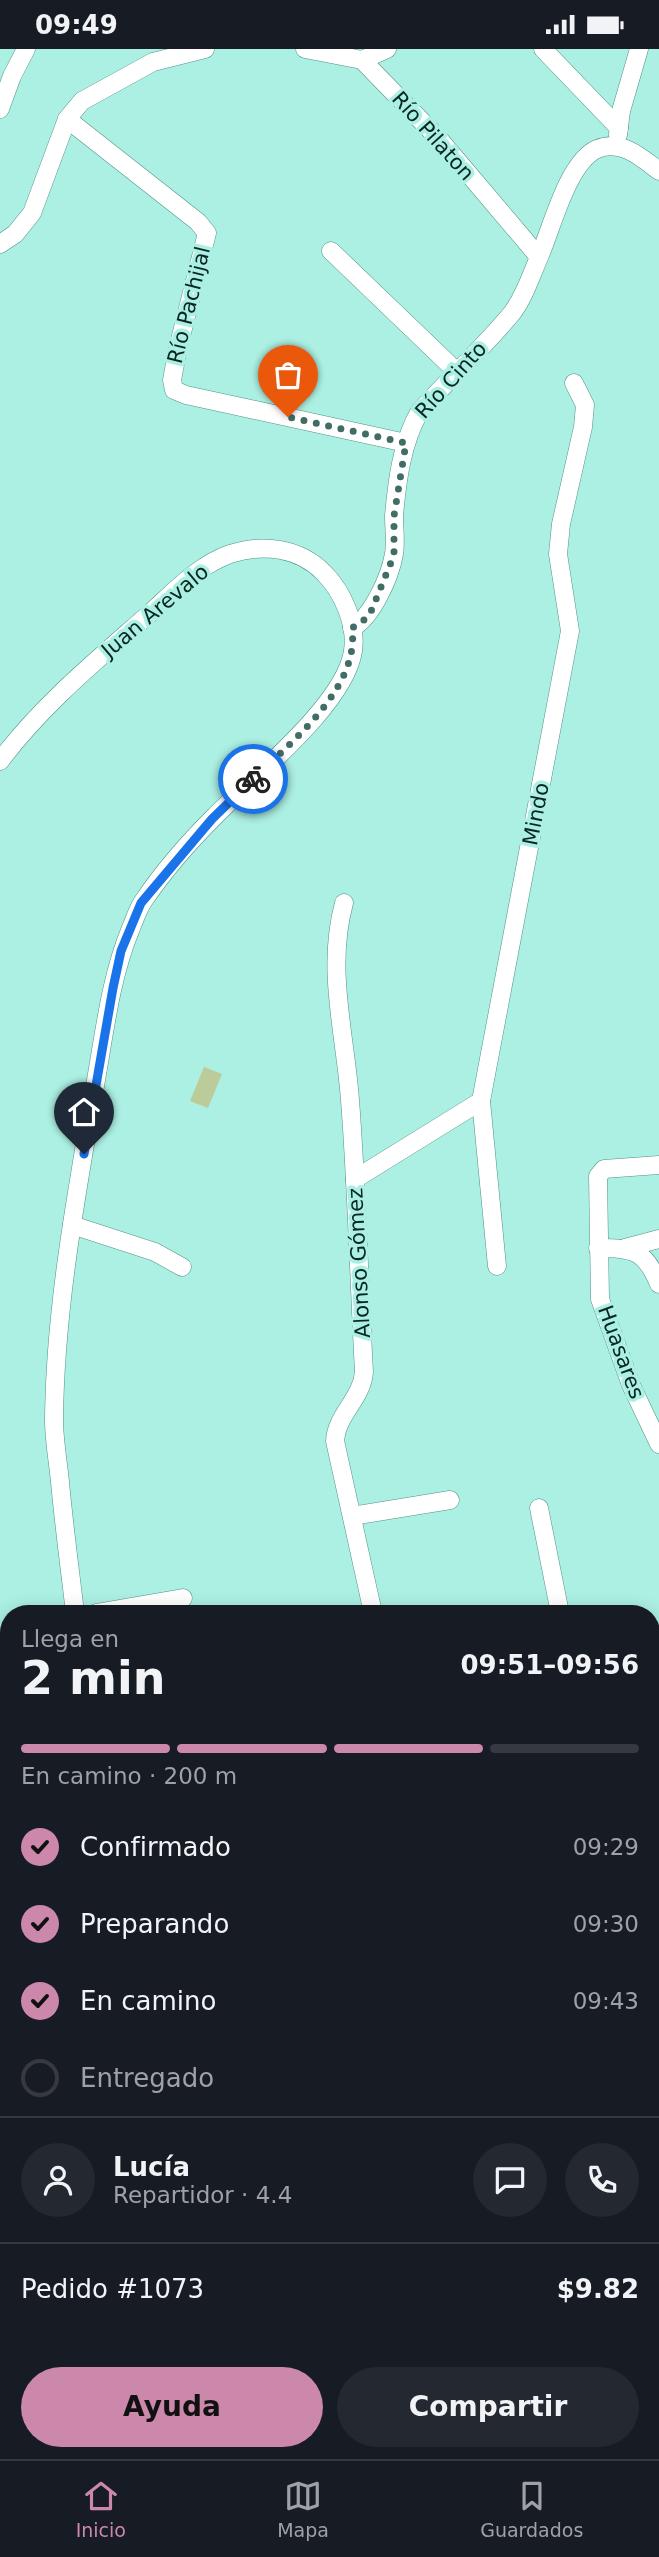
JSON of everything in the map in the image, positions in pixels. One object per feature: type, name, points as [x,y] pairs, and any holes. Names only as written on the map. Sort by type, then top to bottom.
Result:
[{"type":"street","points":[[0,109],[4,93],[26,49]]},
{"type":"street","points":[[0,244],[15,234],[32,213],[67,119],[82,101],[153,62],[205,49]]},
{"type":"street","points":[[305,49],[362,60],[387,49]]},
{"type":"street","points":[[543,49],[618,137],[659,171]]},
{"type":"street","points":[[618,137],[629,76],[639,49]]},
{"type":"street","name":"Río Pilaton","points":[[362,60],[439,139],[539,257]]},
{"type":"street","name":"Río Pachijal","points":[[67,119],[198,222],[207,233],[178,348],[172,380],[174,390],[186,395],[406,443]]},
{"type":"street","name":"Río Cinto","points":[[352,628],[370,614],[394,555],[394,516],[410,428],[420,411],[514,311],[572,176],[584,158],[618,137]]},
{"type":"street","points":[[331,251],[456,371]]},
{"type":"street","name":"Mindo","points":[[497,1266],[481,1101],[570,631],[558,554],[561,524],[583,427],[585,405],[573,383]]},
{"type":"street","name":"Juan Arevalo","points":[[0,761],[22,734],[89,666],[192,575],[225,556],[270,548],[302,557],[322,570],[331,580],[345,605],[352,628]]},
{"type":"street","points":[[74,1605],[54,1425],[57,1351],[72,1225],[108,1006],[121,951],[141,903],[212,819],[321,710],[350,661],[353,650],[352,628]]},
{"type":"street","name":"Alonso Gómez","points":[[344,903],[335,948],[336,985],[350,1099],[363,1382],[338,1426],[335,1441],[371,1605]]},
{"type":"street","points":[[355,1179],[481,1101]]},
{"type":"street","name":"Huasares","points":[[659,1165],[604,1168],[599,1171],[598,1248],[600,1299],[631,1385],[659,1444]]},
{"type":"street","points":[[72,1225],[155,1251],[182,1267]]},
{"type":"street","points":[[598,1248],[625,1248],[659,1239]]},
{"type":"street","points":[[625,1248],[642,1256],[652,1266],[659,1284]]},
{"type":"street","points":[[352,1516],[450,1500]]},
{"type":"street","points":[[539,1508],[558,1605]]},
{"type":"street","points":[[142,1605],[183,1598]]},
{"type":"green space","points":[[204,1067],[222,1074],[208,1108],[190,1101]]},
{"type":"way so far","points":[[253,779],[321,710],[350,661],[353,650],[352,628],[370,614],[394,555],[394,516],[406,443],[288,417]]},
{"type":"route","points":[[84,1154],[108,1006],[121,951],[141,903],[212,819],[253,779]]}]
